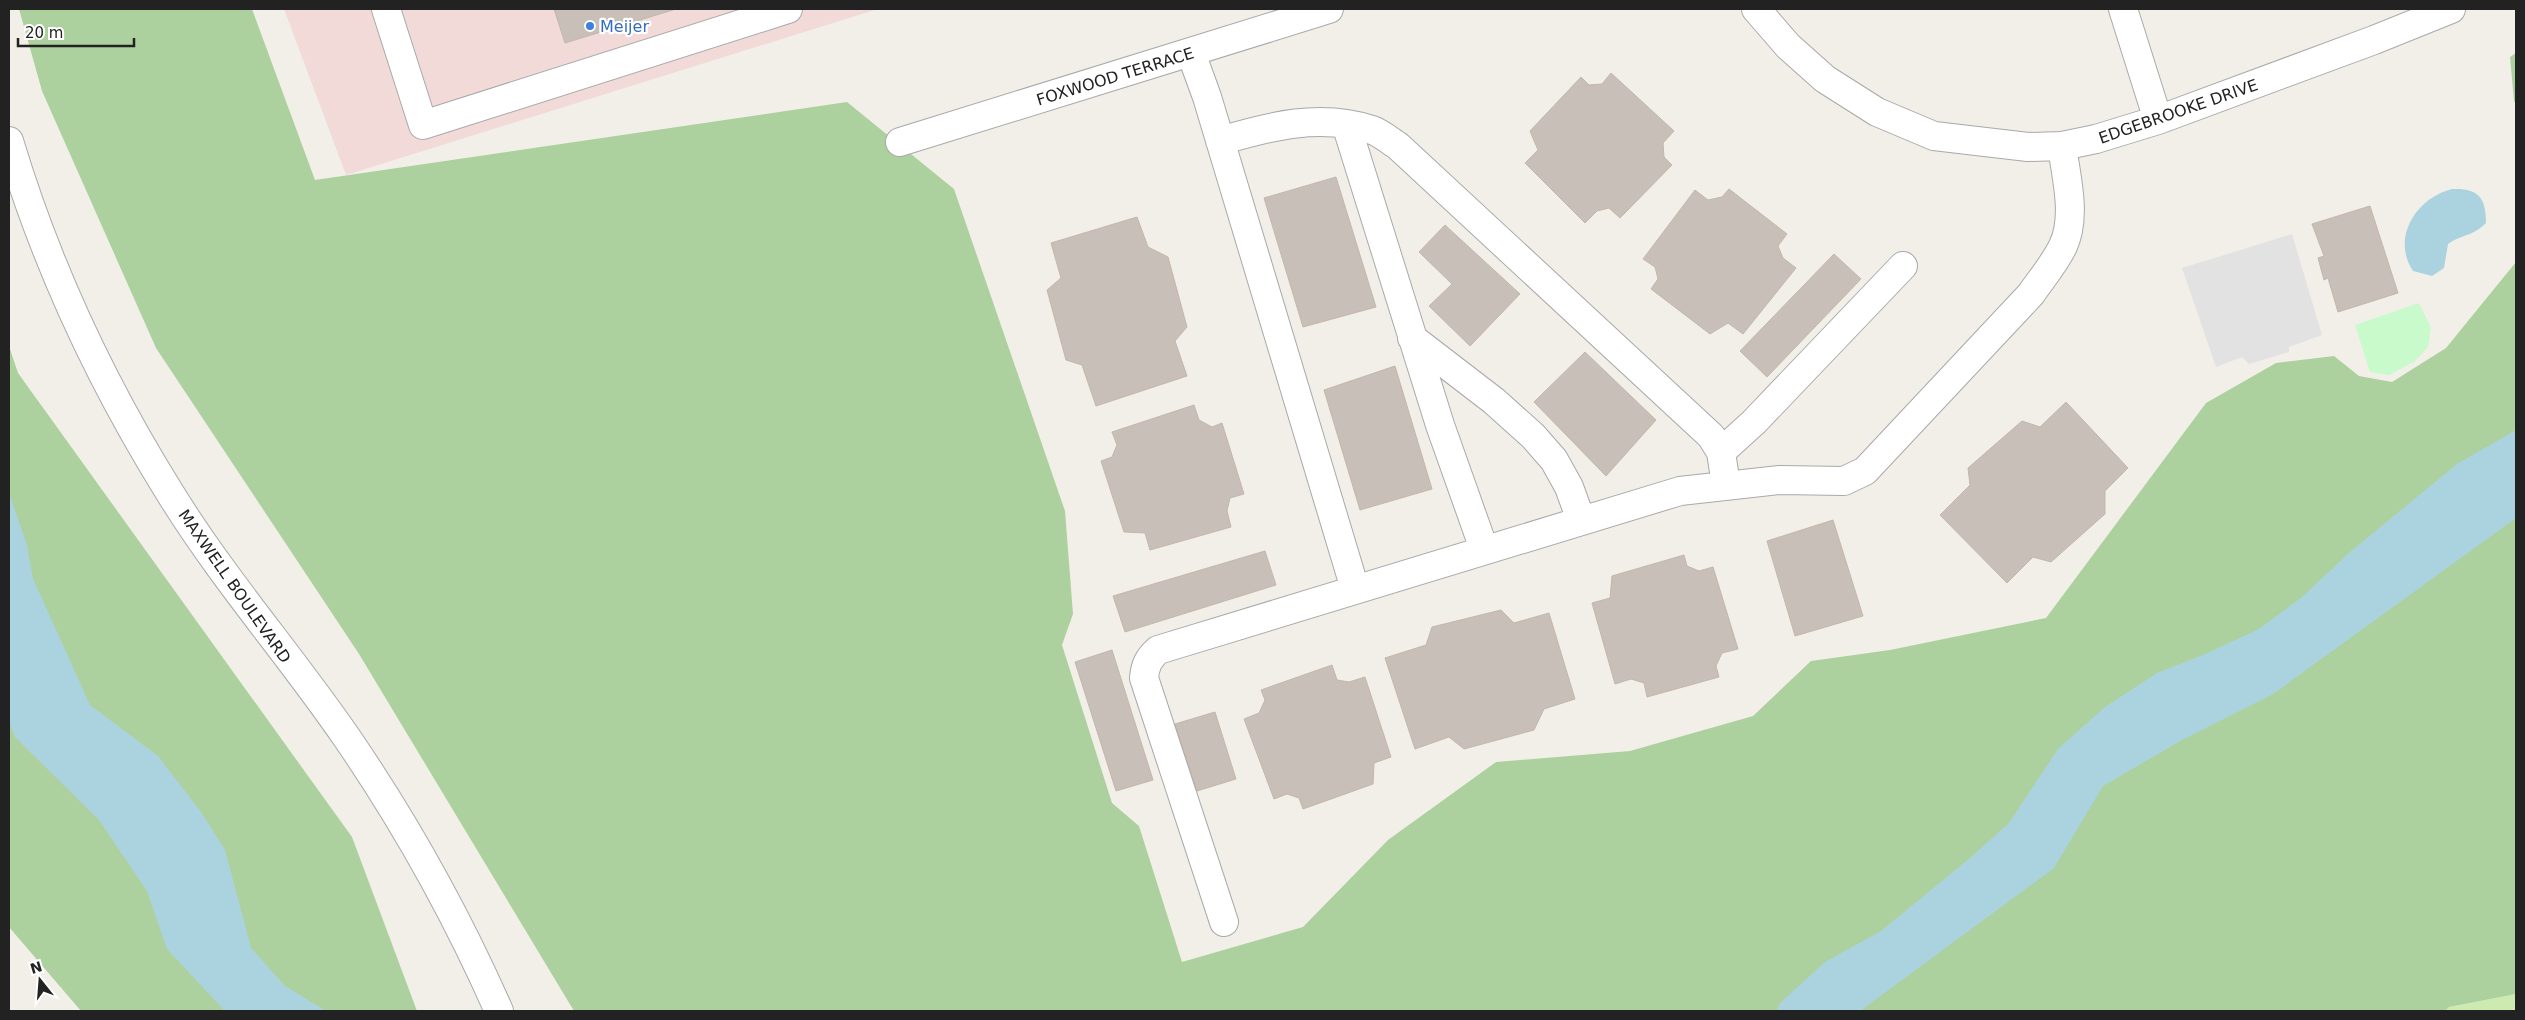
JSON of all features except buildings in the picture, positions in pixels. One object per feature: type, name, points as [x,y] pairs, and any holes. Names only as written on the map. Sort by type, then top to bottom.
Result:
[{"type":"street","points":[[386,9],[423,125],[788,9]]},
{"type":"street","name":"FOXWOOD TERRACE","points":[[900,142],[1329,9]]},
{"type":"street","name":"EDGEBROOKE DRIVE","points":[[1756,9],[1788,46],[1825,79],[1877,112],[1934,136],[2028,147],[2062,146],[2096,139],[2158,120],[2374,40],[2451,9]]},
{"type":"street","points":[[2122,9],[2158,120]]},
{"type":"street","points":[[1191,53],[1220,141],[1355,589]]},
{"type":"street","points":[[1220,141],[1289,123],[1317,121],[1346,124],[1373,130],[1398,146],[1711,436],[1721,452],[1726,485]]},
{"type":"street","points":[[1346,124],[1412,338],[1484,549]]},
{"type":"street","name":"MAXWELL BOULEVARD","points":[[9,141],[18,172],[57,275],[103,374],[170,494],[236,590],[346,737],[406,828],[471,948],[498,1011]]},
{"type":"street","points":[[1224,922],[1144,678],[1145,667],[1150,657],[1158,650],[1484,549],[1680,492],[1780,480],[1844,481],[1865,471],[2030,294],[2054,262],[2064,245],[2069,227],[2069,197],[2062,146]]},
{"type":"street","points":[[1721,452],[1754,422],[1903,266]]},
{"type":"street","points":[[1412,338],[1494,401],[1534,436],[1554,460],[1569,487],[1581,520]]},
{"type":"shaded area","points":[[284,9],[878,9],[346,175]]},
{"type":"shaded area","points":[[2292,234],[2322,335],[2289,347],[2289,352],[2249,364],[2242,357],[2216,367],[2182,268]]},
{"type":"green space","points":[[19,9],[252,9],[315,180],[847,102],[954,189],[1065,511],[1073,614],[1062,645],[1112,803],[1139,826],[1182,962],[1303,927],[1388,840],[1496,762],[1630,751],[1753,716],[1811,661],[1890,650],[2046,618],[2206,403],[2276,363],[2334,356],[2359,376],[2392,382],[2446,348],[2516,262],[2516,994],[2449,1007],[2445,1011],[574,1011],[359,654],[156,348],[42,91]]},
{"type":"green space","points":[[2516,53],[2516,104],[2514,101],[2510,57]]},
{"type":"green space","points":[[2419,303],[2431,328],[2428,347],[2414,362],[2389,375],[2370,372],[2355,325]]},
{"type":"green space","points":[[9,346],[18,373],[352,837],[417,1011],[81,1011],[9,927]]},
{"type":"green space","points":[[2516,994],[2516,1011],[2445,1011],[2449,1007]]},
{"type":"water","points":[[2452,189],[2469,190],[2479,196],[2486,214],[2486,223],[2476,231],[2448,244],[2444,268],[2432,276],[2413,271],[2407,258],[2405,246],[2406,233],[2411,221],[2418,210],[2428,201]]},
{"type":"water","points":[[2516,430],[2516,518],[2273,694],[2182,740],[2103,786],[2054,868],[1860,1011],[1777,1011],[1780,1003],[1825,962],[1881,931],[1970,858],[2009,823],[2058,749],[2105,707],[2157,673],[2203,655],[2259,629],[2302,597],[2350,552],[2457,464]]},
{"type":"water","points":[[9,493],[27,545],[33,579],[90,705],[158,756],[201,812],[225,850],[251,948],[285,986],[326,1011],[225,1011],[167,949],[147,891],[99,820],[15,737],[9,722]]},
{"type":"place","name":"Meijer","points":[[590,26]]}]
